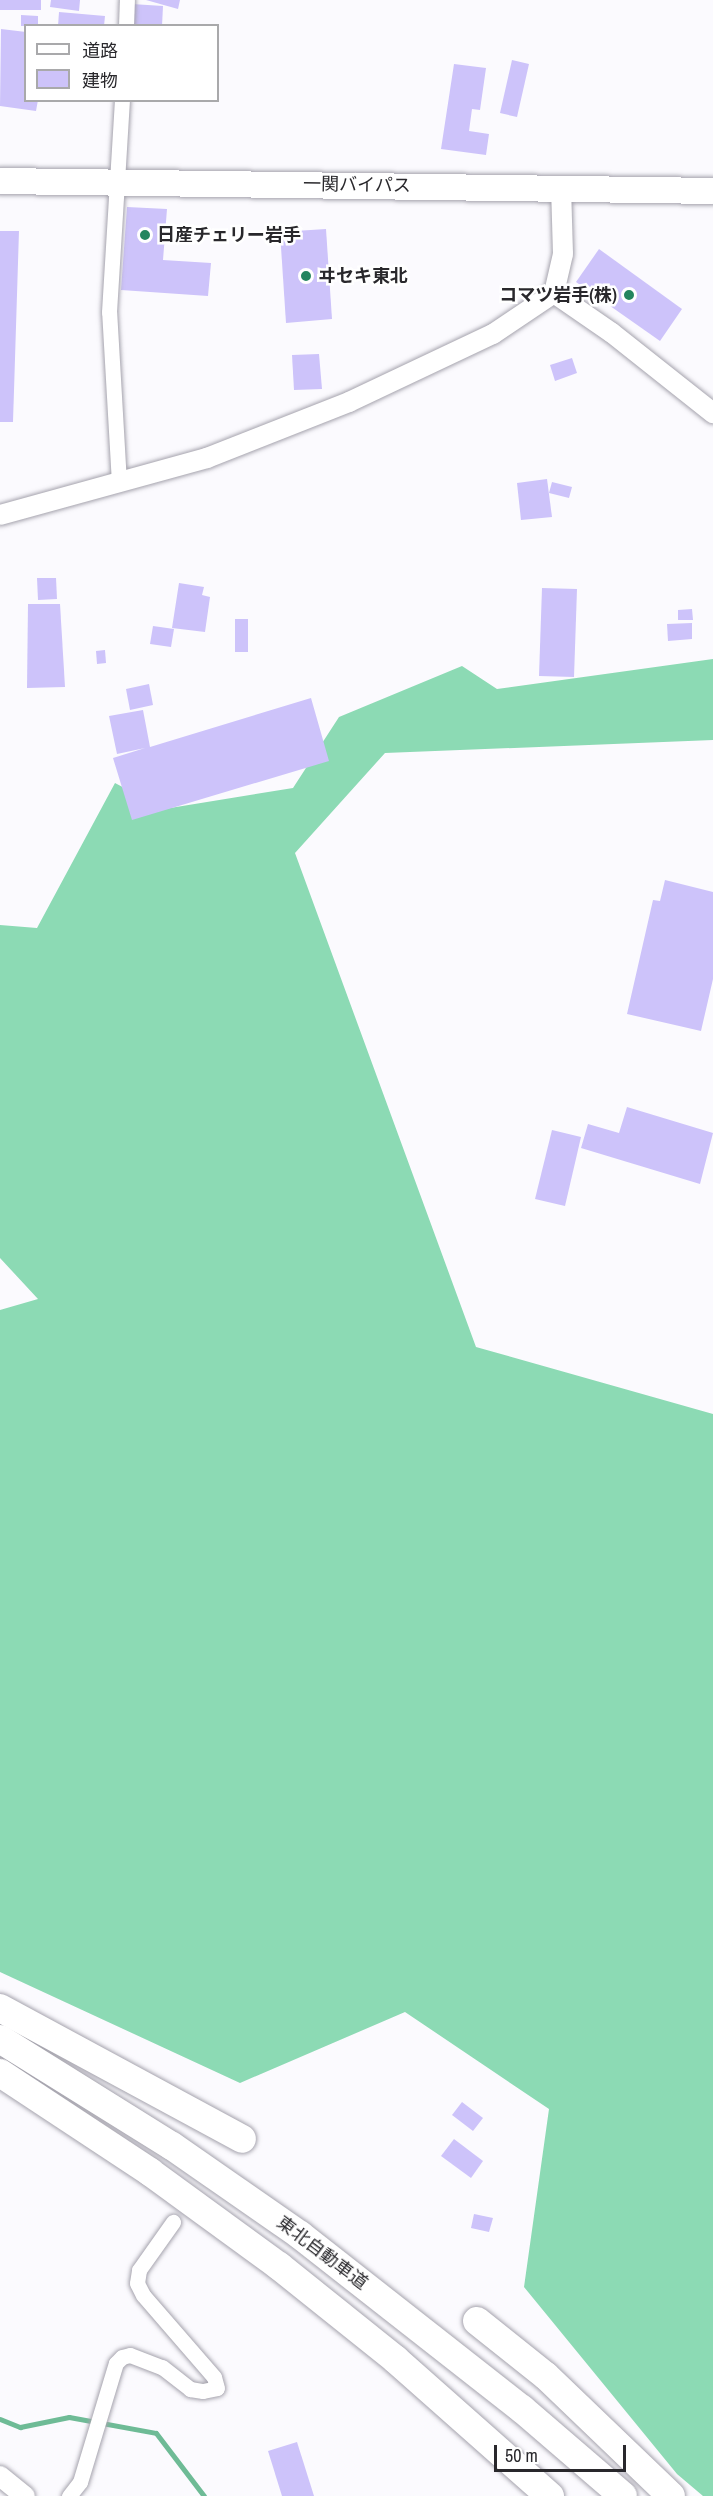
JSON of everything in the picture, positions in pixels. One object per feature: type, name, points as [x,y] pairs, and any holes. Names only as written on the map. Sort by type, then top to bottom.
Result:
[{"type":"highway","name":"一関バイパス","points":[[0,181],[713,191]]},
{"type":"highway","points":[[0,2008],[242,2139]]},
{"type":"highway","name":"東北自動車道","points":[[0,2039],[172,2146],[300,2235],[522,2409],[623,2496]]},
{"type":"highway","name":"東北自動車道","points":[[0,2073],[150,2172],[279,2266],[395,2359],[550,2496]]},
{"type":"highway","points":[[477,2321],[546,2376],[671,2496]]},
{"type":"street","points":[[126,24],[127,0]]},
{"type":"street","points":[[119,483],[109,312],[120,182],[122,102]]},
{"type":"street","points":[[0,515],[207,458],[349,402],[493,334],[554,293],[563,254],[561,188]]},
{"type":"street","points":[[554,293],[612,333],[713,413]]},
{"type":"street","points":[[69,2496],[80,2482],[116,2363],[122,2357],[130,2355],[162,2367],[190,2389],[217,2388],[214,2377],[143,2295],[137,2283],[139,2270],[173,2222]]},
{"type":"street","points":[[0,2476],[25,2496]]},
{"type":"green space","points":[[713,659],[713,740],[385,753],[295,853],[476,1347],[713,1414],[713,2496],[703,2496],[677,2474],[524,2287],[549,2109],[405,2012],[240,2083],[0,1972],[0,1310],[38,1299],[0,1258],[0,925],[37,928],[115,783],[164,809],[293,788],[339,717],[462,666],[497,689]]},
{"type":"building","points":[[0,0],[41,0],[41,10],[0,10]]},
{"type":"building","points":[[51,0],[80,0],[79,11],[50,7]]},
{"type":"building","points":[[146,0],[180,0],[178,9]]},
{"type":"building","points":[[132,4],[163,6],[162,24],[131,24]]},
{"type":"building","points":[[59,12],[105,16],[104,24],[58,24]]},
{"type":"building","points":[[21,15],[38,16],[38,24],[21,26]]},
{"type":"building","points":[[1,29],[24,32],[24,102],[38,102],[36,111],[0,106]]},
{"type":"building","points":[[512,60],[529,64],[517,117],[500,113]]},
{"type":"building","points":[[454,64],[486,68],[480,110],[472,109],[469,131],[489,134],[486,155],[441,149]]},
{"type":"building","name":"日産チェリー岩手","points":[[127,207],[167,209],[163,260],[211,263],[208,296],[121,290]]},
{"type":"building","name":"ヰセキ東北","points":[[326,229],[332,319],[286,323],[280,232]]},
{"type":"building","points":[[0,231],[19,231],[13,422],[0,422]]},
{"type":"building","name":"コマツ岩手(株)","points":[[599,249],[682,309],[660,341],[576,282]]},
{"type":"building","points":[[319,354],[322,389],[294,390],[292,355]]},
{"type":"building","points":[[572,358],[577,373],[555,381],[550,365]]},
{"type":"building","points":[[547,479],[552,517],[521,520],[517,483]]},
{"type":"building","points":[[552,482],[572,487],[569,498],[549,493]]},
{"type":"building","points":[[37,578],[56,578],[57,599],[38,600]]},
{"type":"building","points":[[179,583],[204,587],[202,595],[210,597],[205,632],[172,628]]},
{"type":"building","points":[[542,588],[577,589],[574,677],[539,676]]},
{"type":"building","points":[[28,604],[60,604],[65,687],[27,688]]},
{"type":"building","points":[[692,609],[693,620],[678,620],[678,610]]},
{"type":"building","points":[[235,619],[248,619],[248,652],[235,652]]},
{"type":"building","points":[[692,623],[692,639],[668,641],[667,624]]},
{"type":"building","points":[[153,626],[174,629],[171,647],[150,644]]},
{"type":"building","points":[[105,650],[106,663],[97,664],[96,651]]},
{"type":"building","points":[[149,684],[153,705],[130,710],[126,689]]},
{"type":"building","points":[[311,698],[329,761],[132,820],[113,758],[145,748],[117,754],[109,716],[143,710],[150,747]]},
{"type":"building","points":[[665,880],[713,892],[713,979],[701,1031],[627,1014],[653,900],[660,901]]},
{"type":"building","points":[[627,1107],[713,1133],[700,1184],[581,1148],[588,1124],[619,1133]]},
{"type":"building","points":[[552,1130],[581,1137],[565,1206],[535,1199]]},
{"type":"building","points":[[462,2102],[483,2118],[473,2131],[452,2115]]},
{"type":"building","points":[[454,2139],[483,2161],[471,2178],[441,2156]]},
{"type":"building","points":[[474,2214],[493,2218],[489,2232],[471,2228]]},
{"type":"building","points":[[297,2442],[314,2496],[282,2496],[268,2451]]},
{"type":"waterway","points":[[0,2419],[20,2427],[69,2417],[156,2433],[204,2496]]},
{"type":"place","name":"日産チェリー岩手","points":[[145,235]]},
{"type":"place","name":"ヰセキ東北","points":[[306,276]]},
{"type":"place","name":"コマツ岩手(株)","points":[[629,295]]}]
